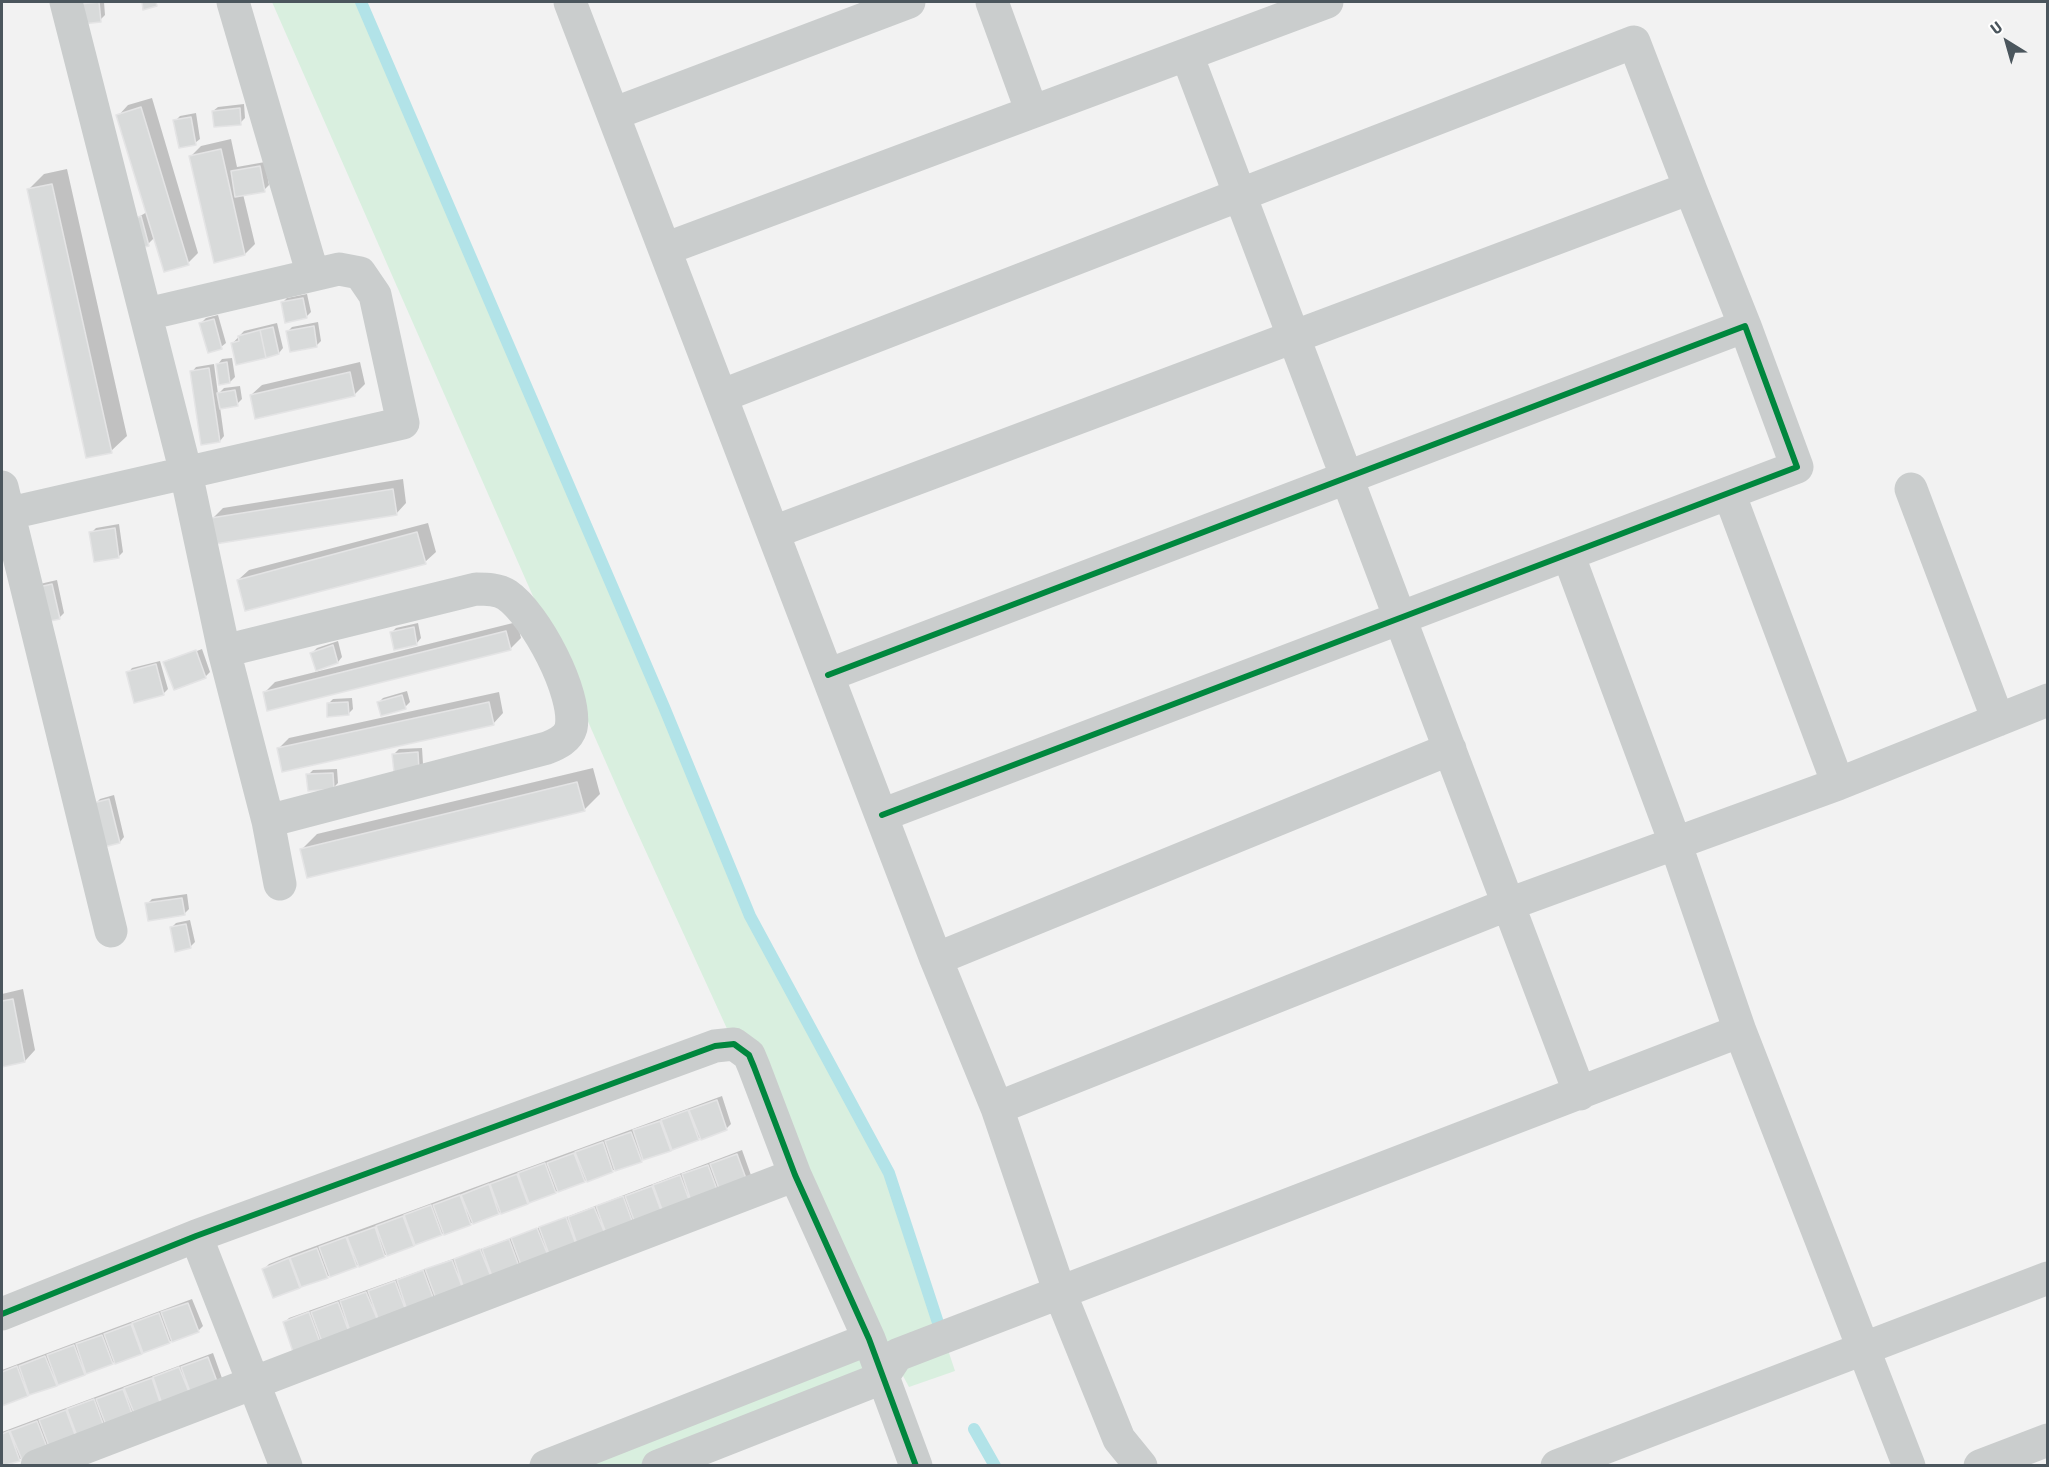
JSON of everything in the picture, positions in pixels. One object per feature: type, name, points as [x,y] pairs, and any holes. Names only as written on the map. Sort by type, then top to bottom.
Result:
[{"type":"street","points":[[66,2],[186,473],[224,651],[268,821],[280,884]]},
{"type":"street","points":[[233,2],[313,275]]},
{"type":"street","points":[[570,2],[936,959],[997,1108],[1060,1293],[1119,1438],[1141,1466]]},
{"type":"street","points":[[613,114],[909,2]]},
{"type":"street","points":[[992,2],[1032,112]]},
{"type":"street","points":[[665,249],[1327,2]]},
{"type":"street","points":[[721,396],[1634,42],[1745,326],[1797,467],[882,815]]},
{"type":"street","points":[[1187,55],[1581,1094]]},
{"type":"street","points":[[774,532],[1690,188]]},
{"type":"street","points":[[111,931],[4,505],[186,473],[403,423],[375,295],[369,283],[360,273],[350,269],[313,275],[147,314]]},
{"type":"street","points":[[828,675],[1745,326]]},
{"type":"street","points":[[1911,489],[1998,720]]},
{"type":"street","points":[[1729,493],[1838,784]]},
{"type":"street","points":[[1568,554],[1676,845],[1740,1031],[1910,1466]]},
{"type":"street","points":[[224,651],[476,589],[491,589],[506,594],[523,609],[543,636],[554,656],[569,703],[571,728],[566,738],[548,748],[268,821]]},
{"type":"street","points":[[997,1108],[1509,904],[1838,784],[2048,700]]},
{"type":"street","points":[[936,959],[1450,749]]},
{"type":"street","points":[[658,1466],[1060,1293],[1740,1031]]},
{"type":"street","points":[[2,1314],[196,1236],[726,1043],[742,1048],[749,1055],[795,1175],[869,1339],[889,1367],[916,1466]]},
{"type":"street","points":[[37,1466],[795,1175]]},
{"type":"street","points":[[196,1236],[286,1466]]},
{"type":"street","points":[[1557,1466],[2048,1278]]},
{"type":"street","points":[[546,1466],[869,1339]]},
{"type":"street","points":[[1980,1466],[2048,1440]]},
{"type":"green space","points":[[272,2],[361,2],[664,707],[750,916],[889,1173],[955,1371],[909,1387],[795,1175],[626,808]]},
{"type":"green space","points":[[869,1339],[882,1378],[658,1465],[546,1466]]},
{"type":"building","points":[[99,2],[101,22],[73,25],[71,5]]},
{"type":"building","points":[[142,2],[156,2],[157,6],[143,10]]},
{"type":"building","points":[[141,107],[189,265],[164,272],[116,115]]},
{"type":"building","points":[[240,108],[241,125],[214,127],[212,111]]},
{"type":"building","points":[[191,117],[196,145],[179,148],[173,120]]},
{"type":"building","points":[[221,149],[245,255],[214,263],[189,156]]},
{"type":"building","points":[[260,166],[265,192],[235,197],[231,171]]},
{"type":"building","points":[[52,184],[112,453],[86,458],[27,189]]},
{"type":"building","points":[[141,216],[149,246],[140,248],[133,219]]},
{"type":"building","points":[[303,298],[307,318],[285,323],[281,302]]},
{"type":"building","points":[[214,319],[222,349],[208,353],[199,323]]},
{"type":"building","points":[[314,326],[317,347],[290,352],[286,331]]},
{"type":"building","points":[[273,327],[279,354],[266,358],[260,330]]},
{"type":"building","points":[[260,330],[266,358],[236,365],[231,343],[239,341],[238,336]]},
{"type":"building","points":[[227,362],[230,383],[219,385],[216,364]]},
{"type":"building","points":[[209,368],[220,442],[201,445],[190,371]]},
{"type":"building","points":[[350,372],[355,396],[255,419],[250,395]]},
{"type":"building","points":[[235,390],[238,406],[220,409],[217,393]]},
{"type":"building","points":[[393,489],[397,515],[215,544],[211,518]]},
{"type":"building","points":[[115,528],[119,558],[94,562],[89,532]]},
{"type":"building","points":[[417,532],[426,564],[245,611],[237,580]]},
{"type":"building","points":[[52,584],[60,619],[41,623],[34,588]]},
{"type":"building","points":[[414,627],[417,645],[394,650],[390,632]]},
{"type":"building","points":[[506,631],[511,650],[267,711],[263,692]]},
{"type":"building","points":[[333,645],[338,663],[316,671],[310,653]]},
{"type":"building","points":[[196,650],[206,678],[174,690],[163,662]]},
{"type":"building","points":[[156,664],[164,695],[134,703],[126,672]]},
{"type":"building","points":[[402,695],[406,709],[381,716],[377,702]]},
{"type":"building","points":[[348,702],[349,715],[327,717],[327,703]]},
{"type":"building","points":[[489,702],[494,725],[282,772],[277,748]]},
{"type":"building","points":[[418,752],[419,770],[394,772],[392,754]]},
{"type":"building","points":[[333,773],[334,789],[308,791],[306,774]]},
{"type":"building","points":[[577,782],[585,811],[307,878],[300,849]]},
{"type":"building","points":[[109,799],[120,843],[104,847],[93,803]]},
{"type":"building","points":[[182,898],[185,915],[148,921],[145,903]]},
{"type":"building","points":[[186,924],[191,948],[175,952],[170,927]]},
{"type":"building","points":[[13,999],[25,1062],[2,1067],[2,1001]]},
{"type":"building","points":[[717,1100],[727,1130],[701,1140],[689,1110]]},
{"type":"building","points":[[688,1110],[699,1140],[672,1150],[661,1120]]},
{"type":"building","points":[[660,1121],[671,1151],[643,1160],[633,1130]]},
{"type":"building","points":[[631,1132],[642,1162],[615,1171],[605,1141]]},
{"type":"building","points":[[603,1142],[613,1172],[587,1182],[575,1152]]},
{"type":"building","points":[[574,1153],[585,1182],[558,1192],[547,1163]]},
{"type":"building","points":[[737,1154],[748,1184],[721,1194],[710,1164]]},
{"type":"building","points":[[545,1163],[556,1193],[529,1203],[518,1173]]},
{"type":"building","points":[[708,1165],[719,1195],[692,1204],[682,1174]]},
{"type":"building","points":[[517,1174],[528,1204],[501,1214],[490,1184]]},
{"type":"building","points":[[680,1175],[691,1205],[664,1215],[653,1185]]},
{"type":"building","points":[[489,1184],[499,1214],[473,1224],[461,1195]]},
{"type":"building","points":[[652,1186],[663,1216],[636,1226],[625,1196]]},
{"type":"building","points":[[460,1195],[471,1225],[444,1235],[433,1205]]},
{"type":"building","points":[[623,1196],[634,1226],[607,1236],[596,1206]]},
{"type":"building","points":[[431,1205],[442,1235],[415,1245],[404,1215]]},
{"type":"building","points":[[594,1207],[606,1236],[578,1247],[568,1217]]},
{"type":"building","points":[[403,1216],[414,1246],[387,1256],[376,1226]]},
{"type":"building","points":[[566,1217],[577,1247],[550,1257],[539,1227]]},
{"type":"building","points":[[375,1227],[385,1257],[359,1267],[347,1237]]},
{"type":"building","points":[[537,1228],[549,1258],[522,1268],[511,1238]]},
{"type":"building","points":[[346,1237],[357,1267],[330,1277],[319,1247]]},
{"type":"building","points":[[509,1239],[520,1269],[493,1279],[482,1249]]},
{"type":"building","points":[[317,1248],[328,1278],[301,1287],[290,1258]]},
{"type":"building","points":[[480,1249],[492,1279],[464,1289],[454,1259]]},
{"type":"building","points":[[289,1258],[300,1288],[273,1298],[262,1269]]},
{"type":"building","points":[[452,1260],[463,1289],[436,1299],[425,1269]]},
{"type":"building","points":[[423,1270],[434,1300],[407,1310],[397,1280]]},
{"type":"building","points":[[395,1281],[406,1311],[379,1321],[368,1291]]},
{"type":"building","points":[[366,1292],[378,1321],[350,1331],[340,1301]]},
{"type":"building","points":[[338,1302],[349,1332],[322,1342],[311,1312]]},
{"type":"building","points":[[188,1303],[199,1332],[172,1342],[161,1312]]},
{"type":"building","points":[[309,1312],[320,1342],[293,1352],[283,1322]]},
{"type":"building","points":[[159,1313],[170,1343],[143,1353],[132,1323]]},
{"type":"building","points":[[131,1324],[142,1354],[115,1364],[104,1334]]},
{"type":"building","points":[[102,1335],[113,1364],[86,1374],[76,1344]]},
{"type":"building","points":[[74,1345],[85,1375],[58,1385],[47,1355]]},
{"type":"building","points":[[45,1356],[57,1386],[29,1395],[19,1366]]},
{"type":"building","points":[[208,1357],[219,1387],[192,1397],[181,1367]]},
{"type":"building","points":[[17,1366],[28,1396],[2,1406],[2,1372]]},
{"type":"building","points":[[179,1367],[191,1397],[163,1407],[153,1377]]},
{"type":"building","points":[[152,1378],[162,1408],[136,1418],[124,1388]]},
{"type":"building","points":[[123,1389],[134,1419],[107,1428],[96,1399]]},
{"type":"building","points":[[94,1399],[105,1429],[78,1439],[67,1409]]},
{"type":"building","points":[[66,1410],[77,1440],[50,1449],[39,1420]]},
{"type":"building","points":[[37,1421],[48,1450],[22,1460],[10,1431]]},
{"type":"building","points":[[9,1431],[20,1461],[2,1466],[2,1434]]},
{"type":"waterway","points":[[361,2],[664,707],[750,916],[889,1173],[942,1335]]},
{"type":"waterway","points":[[974,1429],[995,1466]]},
{"type":"cycle path","points":[[828,675],[1745,326],[1797,467],[882,815]]},
{"type":"cycle path","points":[[2,1314],[196,1236],[715,1046],[734,1044],[749,1055],[795,1175],[869,1339],[916,1466]]}]
